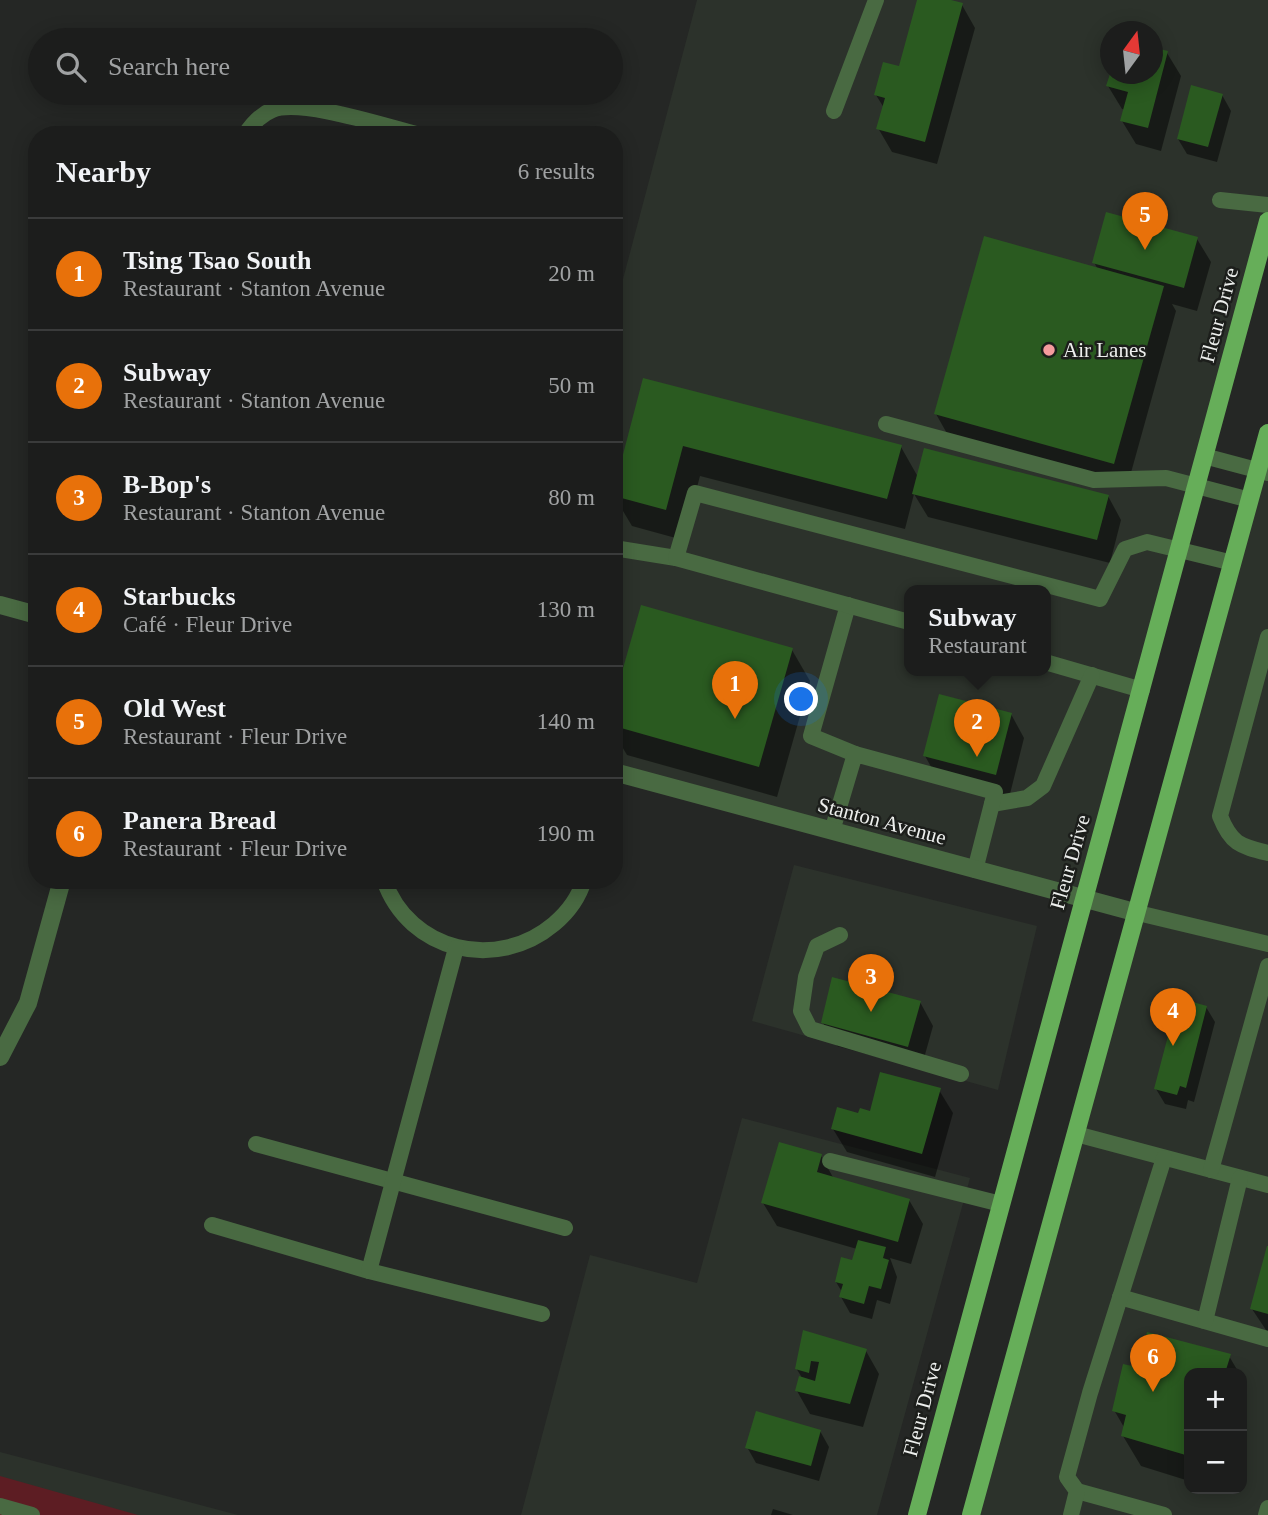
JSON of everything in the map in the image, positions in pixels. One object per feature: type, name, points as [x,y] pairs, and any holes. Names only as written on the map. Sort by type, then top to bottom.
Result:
[{"type":"main road","name":"Fleur Drive","points":[[921,1514],[1001,1203],[1268,221]]},
{"type":"main road","points":[[971,1515],[1250,500],[1263,472],[1268,433]]},
{"type":"street","points":[[0,605],[28,613]]},
{"type":"street","name":"Stanton Avenue","points":[[623,778],[1138,913]]},
{"type":"street","points":[[0,1056],[28,1003],[60,889]]},
{"type":"lane","points":[[834,111],[876,0]]},
{"type":"lane","points":[[251,126],[273,109],[301,106],[383,126]]},
{"type":"lane","points":[[1220,200],[1268,205]]},
{"type":"lane","points":[[886,424],[1094,480],[1166,478],[1250,500]]},
{"type":"lane","points":[[1204,456],[1263,472]]},
{"type":"lane","points":[[676,558],[695,493],[1043,585]]},
{"type":"lane","points":[[1051,587],[1100,600],[1125,550],[1147,542],[1233,563]]},
{"type":"lane","points":[[623,549],[676,558],[904,621]]},
{"type":"lane","points":[[848,605],[811,736],[855,754],[995,792],[975,870]]},
{"type":"lane","points":[[1268,637],[1258,689],[1220,816],[1228,835],[1245,847],[1268,853]]},
{"type":"lane","points":[[1051,664],[1142,690]]},
{"type":"lane","points":[[992,804],[1027,798],[1043,786],[1092,675]]},
{"type":"lane","points":[[1258,689],[1268,702]]},
{"type":"lane","points":[[832,831],[855,754]]},
{"type":"lane","points":[[387,889],[406,918],[433,938],[456,948],[486,952],[519,946],[539,936],[565,914],[579,889]]},
{"type":"lane","points":[[1138,913],[1268,944]]},
{"type":"lane","points":[[840,935],[817,946],[806,977],[801,1011],[810,1029],[961,1074]]},
{"type":"lane","points":[[369,1271],[456,948]]},
{"type":"lane","points":[[1211,1170],[1268,966]]},
{"type":"lane","points":[[1076,1135],[1268,1185]]},
{"type":"lane","points":[[256,1144],[565,1228]]},
{"type":"lane","points":[[1164,1157],[1067,1477],[1077,1491],[1164,1515]]},
{"type":"lane","points":[[830,1161],[1001,1203]]},
{"type":"lane","points":[[1205,1321],[1240,1178]]},
{"type":"lane","points":[[212,1225],[369,1271],[542,1314]]},
{"type":"lane","points":[[1120,1297],[1268,1339]]},
{"type":"lane","points":[[1071,1515],[1077,1491]]},
{"type":"lane","points":[[0,1506],[32,1515]]},
{"type":"lane","points":[[1266,1515],[1268,1508]]},
{"type":"shaded area","points":[[697,0],[1268,0],[1268,221],[1083,898],[623,774],[623,279]]},
{"type":"shaded area","points":[[1268,433],[1268,1515],[971,1515]]},
{"type":"shaded area","points":[[794,865],[1037,926],[998,1090],[752,1021]]},
{"type":"shaded area","points":[[742,1118],[970,1178],[877,1515],[521,1515],[590,1255],[697,1283]]},
{"type":"shaded area","points":[[0,1452],[238,1515],[0,1515]]},
{"type":"shaded area","points":[[0,1476],[138,1515],[0,1515]]},
{"type":"building","points":[[917,0],[951,0],[963,3],[925,142],[876,129],[885,98],[874,95],[883,62],[899,66]]},
{"type":"building","points":[[1163,50],[1168,51],[1163,70]]},
{"type":"building","points":[[1159,84],[1148,128],[1120,121],[1128,92],[1106,86]]},
{"type":"building","points":[[1191,85],[1223,94],[1208,147],[1177,139]]},
{"type":"building","points":[[1106,212],[1198,237],[1184,288],[1092,263]]},
{"type":"building","name":"Air Lanes","points":[[984,236],[1164,286],[1114,464],[934,414]]},
{"type":"building","points":[[643,378],[902,445],[887,499],[683,446],[666,510],[623,498],[623,455]]},
{"type":"building","points":[[924,448],[1109,495],[1097,540],[912,494]]},
{"type":"building","points":[[641,605],[793,648],[759,767],[623,729],[623,668]]},
{"type":"building","points":[[939,694],[1012,713],[996,775],[923,756]]},
{"type":"building","points":[[832,977],[921,1001],[908,1047],[821,1023]]},
{"type":"building","points":[[1178,998],[1207,1006],[1186,1088],[1180,1086],[1177,1095],[1154,1089]]},
{"type":"building","points":[[880,1072],[941,1088],[922,1154],[831,1129],[837,1107],[858,1113],[860,1108],[870,1111]]},
{"type":"building","points":[[779,1142],[822,1154],[817,1172],[910,1199],[898,1242],[761,1203]]},
{"type":"building","points":[[858,1240],[886,1247],[883,1258],[889,1260],[881,1289],[869,1286],[864,1304],[839,1297],[843,1284],[835,1282],[841,1257],[852,1260]]},
{"type":"building","points":[[1268,1246],[1268,1314],[1250,1309]]},
{"type":"building","points":[[803,1330],[867,1349],[850,1404],[795,1391],[799,1376],[815,1381],[819,1362],[811,1361],[809,1373],[795,1369]]},
{"type":"building","points":[[1147,1332],[1231,1354],[1227,1368],[1184,1368],[1184,1455],[1121,1436],[1126,1415],[1112,1411],[1123,1364],[1137,1367]]},
{"type":"building","points":[[756,1411],[821,1430],[811,1466],[745,1448]]},
{"type":"place","name":"Old West","points":[[1145,250]]},
{"type":"place","name":"Air Lanes","points":[[1049,350]]},
{"type":"place","name":"Tsing Tsao South","points":[[735,719]]},
{"type":"place","name":"Subway","points":[[977,757]]},
{"type":"place","name":"B-Bop's","points":[[871,1012]]},
{"type":"place","name":"Starbucks","points":[[1173,1046]]},
{"type":"place","name":"Panera Bread","points":[[1153,1392]]}]
